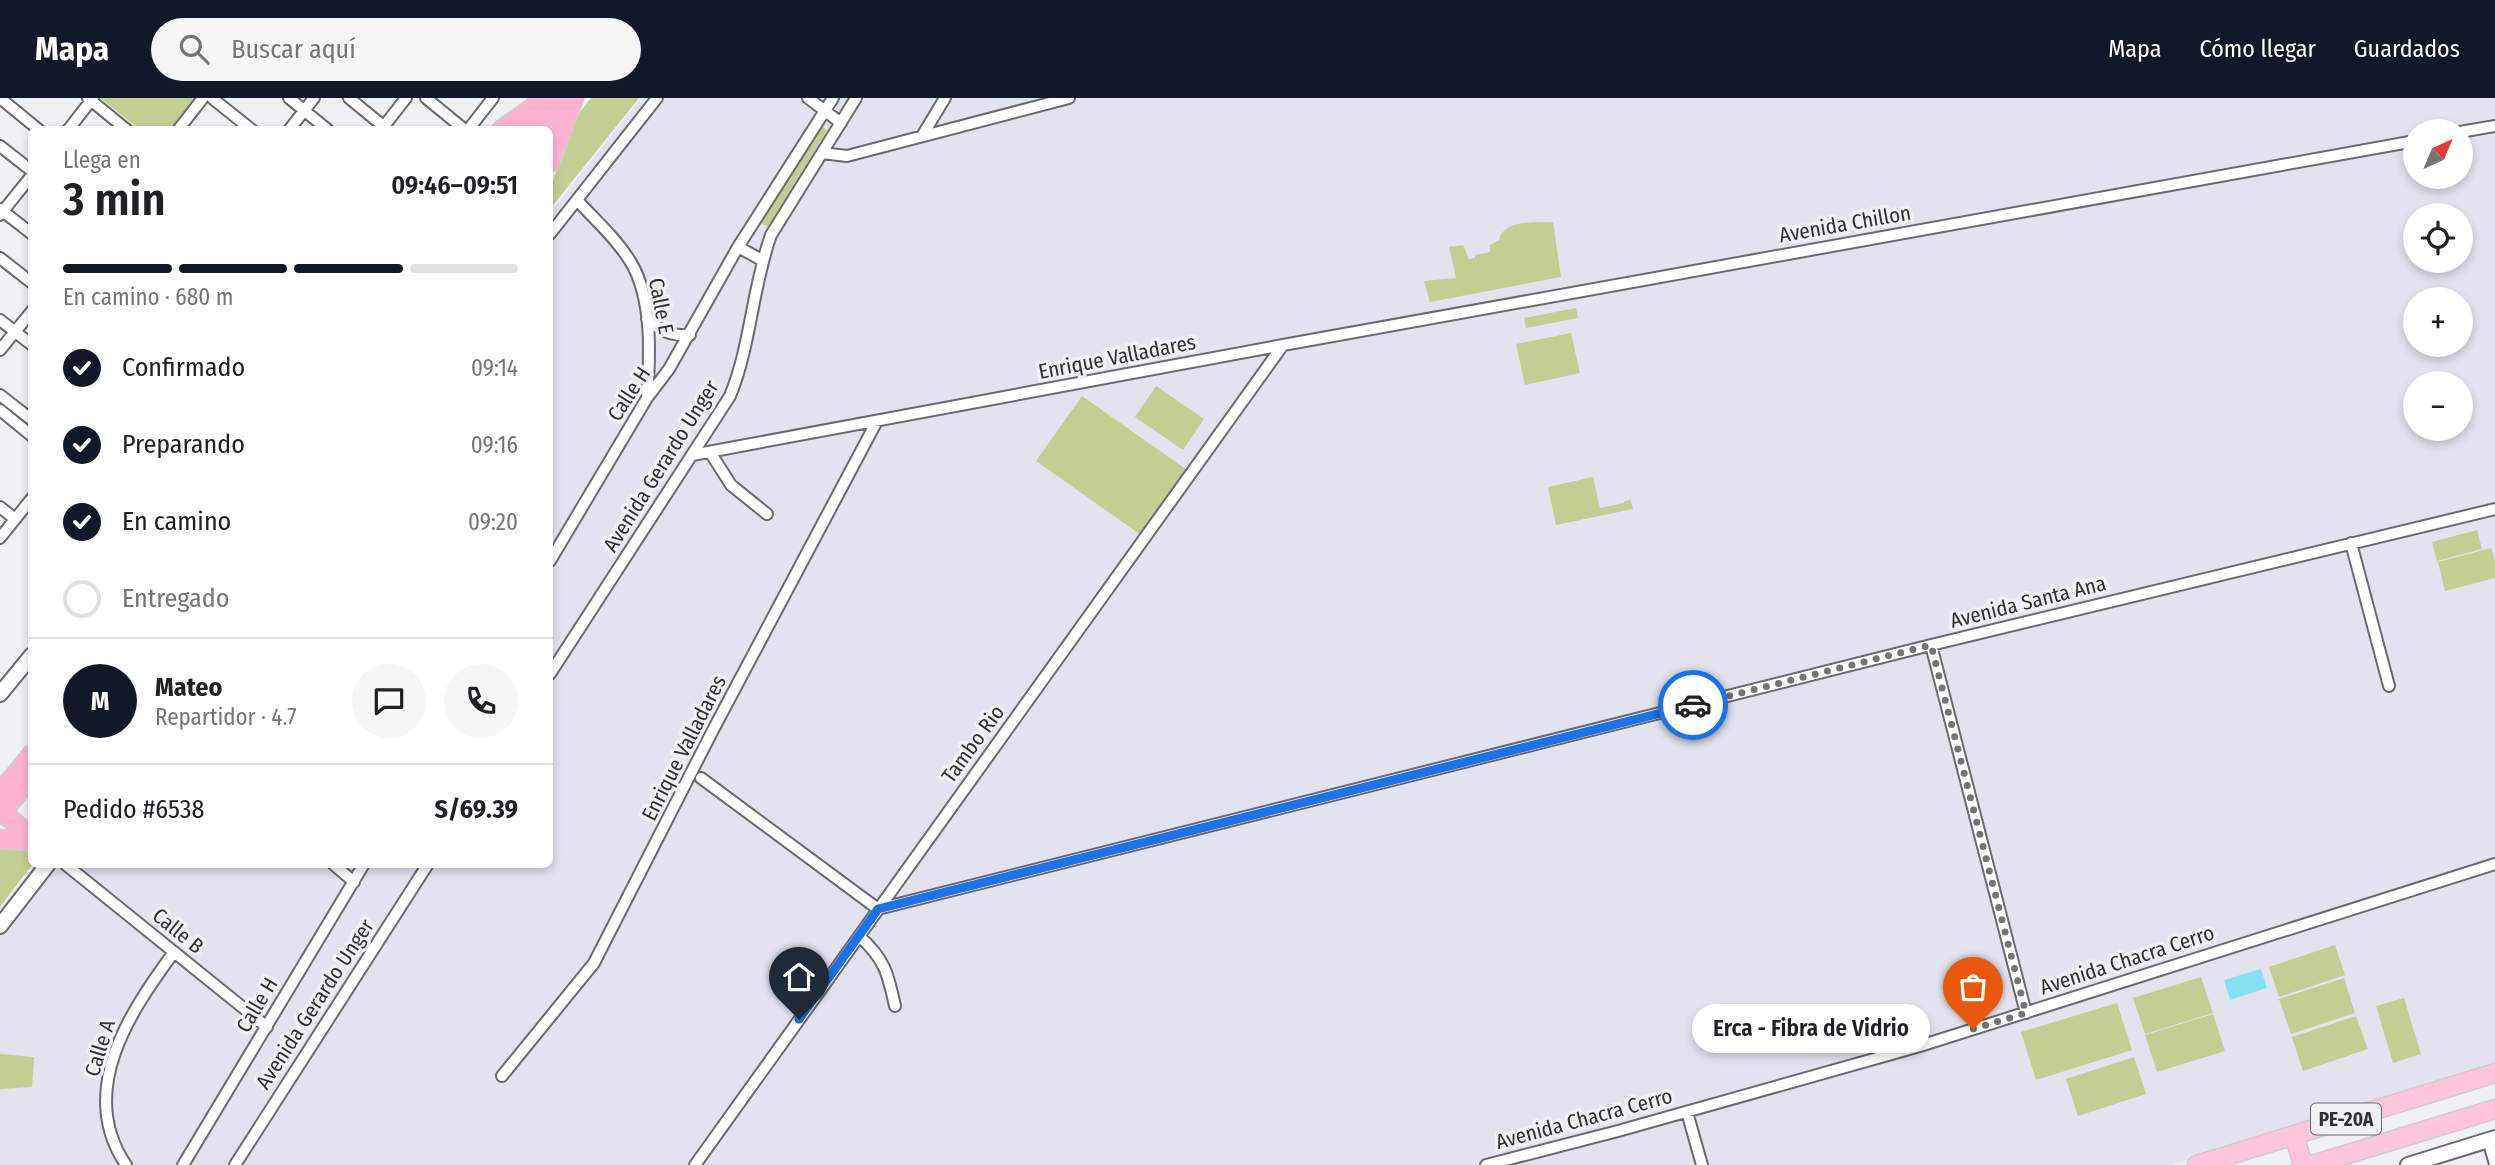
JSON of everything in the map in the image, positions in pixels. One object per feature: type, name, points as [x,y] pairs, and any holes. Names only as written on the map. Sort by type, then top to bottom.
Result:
[{"type":"highway","points":[[507,126],[546,98]]},
{"type":"highway","points":[[533,126],[555,98]]},
{"type":"highway","points":[[550,126],[573,98]]},
{"type":"highway","points":[[553,154],[573,98]]},
{"type":"highway","points":[[0,793],[28,759]]},
{"type":"highway","points":[[28,781],[1,813],[28,836]]},
{"type":"highway","points":[[0,839],[28,839]]},
{"type":"main road","name":"PE-20A","points":[[2197,1165],[2495,1073]]},
{"type":"main road","name":"PE-20A","points":[[2312,1165],[2369,1157],[2495,1109]]},
{"type":"main road","points":[[2294,1135],[2303,1165]]},
{"type":"street","points":[[0,98],[34,126]]},
{"type":"street","points":[[182,126],[204,98]]},
{"type":"street","points":[[212,98],[247,126]]},
{"type":"street","points":[[289,98],[323,126]]},
{"type":"street","points":[[292,126],[314,98]]},
{"type":"street","points":[[349,98],[382,126]]},
{"type":"street","points":[[385,126],[406,98]]},
{"type":"street","points":[[426,98],[462,126]]},
{"type":"street","points":[[553,230],[657,98]]},
{"type":"street","points":[[808,98],[841,122]]},
{"type":"street","points":[[762,260],[738,247],[833,98]]},
{"type":"street","name":"Avenida Gerardo Unger","points":[[553,669],[730,396],[740,372],[762,260],[771,236],[856,98]]},
{"type":"street","points":[[922,136],[945,98]]},
{"type":"street","points":[[822,153],[847,156],[1069,98]]},
{"type":"street","points":[[71,126],[91,99],[122,126]]},
{"type":"street","points":[[470,126],[490,99]]},
{"type":"street","points":[[2473,130],[2495,126]]},
{"type":"street","name":"Avenida Chillon","points":[[1283,345],[2403,143]]},
{"type":"street","points":[[0,146],[28,170]]},
{"type":"street","points":[[28,178],[1,212],[28,231]]},
{"type":"street","name":"Calle E","points":[[577,201],[618,244],[631,263],[642,291],[647,318],[647,398]]},
{"type":"street","points":[[753,224],[771,236]]},
{"type":"street","name":"Calle H","points":[[553,556],[647,398],[690,335],[738,247]]},
{"type":"street","points":[[0,258],[28,280]]},
{"type":"street","points":[[0,351],[28,317]]},
{"type":"street","points":[[647,318],[660,331],[675,336],[690,335]]},
{"type":"street","points":[[0,320],[28,342]]},
{"type":"street","name":"Enrique Valladares","points":[[692,455],[1283,345]]},
{"type":"street","name":"Tambo Rio","points":[[695,1165],[1283,345]]},
{"type":"street","points":[[0,395],[28,417]]},
{"type":"street","points":[[0,410],[28,433]]},
{"type":"street","name":"Enrique Valladares","points":[[502,1076],[594,963],[713,730],[877,421]]},
{"type":"street","points":[[710,452],[731,485],[767,514]]},
{"type":"street","points":[[0,538],[28,503]]},
{"type":"street","points":[[0,507],[15,519]]},
{"type":"street","name":"Avenida Santa Ana","points":[[878,909],[1931,645],[2495,509]]},
{"type":"street","points":[[2351,542],[2389,686]]},
{"type":"street","points":[[1931,645],[2026,1013]]},
{"type":"street","points":[[0,694],[28,660]]},
{"type":"street","points":[[701,778],[878,909]]},
{"type":"street","name":"Avenida Chacra Cerro","points":[[1486,1165],[1920,1046],[2495,864]]},
{"type":"street","points":[[0,926],[45,868]]},
{"type":"street","name":"Calle B","points":[[70,868],[267,1027]]},
{"type":"street","points":[[338,868],[354,882]]},
{"type":"street","name":"Calle H","points":[[183,1165],[363,868]]},
{"type":"street","name":"Avenida Gerardo Unger","points":[[235,1165],[425,868]]},
{"type":"street","points":[[859,936],[883,961],[895,1006]]},
{"type":"street","name":"Calle A","points":[[127,1165],[119,1154],[109,1122],[107,1089],[112,1060],[132,1012],[174,952]]},
{"type":"street","points":[[1687,1112],[1702,1165]]},
{"type":"street","points":[[2408,1165],[2491,1139],[2495,1164]]},
{"type":"shaded area","points":[[641,98],[2495,98],[2495,1065],[2171,1165],[0,1165],[0,909],[33,868],[553,868],[553,209]]},
{"type":"green space","points":[[100,98],[196,98],[173,126],[135,126]]},
{"type":"green space","points":[[591,98],[639,98],[553,205],[553,180],[579,113]]},
{"type":"green space","points":[[821,125],[827,130],[768,227],[761,223]]},
{"type":"green space","points":[[1553,222],[1561,277],[1430,302],[1424,281],[1456,278],[1449,247],[1463,245],[1469,259],[1475,258],[1475,255],[1490,252],[1490,245],[1499,240],[1507,228],[1529,223]]},
{"type":"green space","points":[[1576,308],[1578,318],[1526,328],[1524,318]]},
{"type":"green space","points":[[1571,333],[1580,373],[1525,385],[1516,344]]},
{"type":"green space","points":[[1156,386],[1204,419],[1183,450],[1135,417]]},
{"type":"green space","points":[[1082,396],[1187,470],[1141,535],[1036,461]]},
{"type":"green space","points":[[1593,477],[1600,508],[1631,500],[1633,509],[1556,525],[1548,487]]},
{"type":"green space","points":[[2477,530],[2482,549],[2437,561],[2432,542]]},
{"type":"green space","points":[[2491,548],[2495,561],[2495,578],[2445,591],[2438,562]]},
{"type":"green space","points":[[7,847],[28,850],[30,868],[0,907],[0,849]]},
{"type":"green space","points":[[2335,945],[2345,975],[2279,997],[2269,967]]},
{"type":"green space","points":[[2201,977],[2213,1013],[2145,1034],[2133,998]]},
{"type":"green space","points":[[2344,978],[2355,1013],[2291,1034],[2279,999]]},
{"type":"green space","points":[[2404,998],[2421,1054],[2393,1063],[2376,1006]]},
{"type":"green space","points":[[2117,1003],[2132,1050],[2036,1080],[2021,1032]]},
{"type":"green space","points":[[2213,1014],[2225,1051],[2157,1072],[2145,1035]]},
{"type":"green space","points":[[2356,1016],[2368,1049],[2303,1071],[2292,1037]]},
{"type":"green space","points":[[0,1054],[34,1057],[32,1087],[0,1089]]},
{"type":"green space","points":[[2134,1057],[2146,1094],[2078,1116],[2066,1079]]},
{"type":"water","points":[[2261,969],[2267,988],[2230,1000],[2224,980]]},
{"type":"way so far","points":[[1693,705],[1931,645],[2026,1013],[1973,1029]]},
{"type":"place","name":"Erca - Fibra de Vidrio","points":[[1973,1029]]},
{"type":"route","points":[[799,1019],[878,909],[1693,705]]}]
